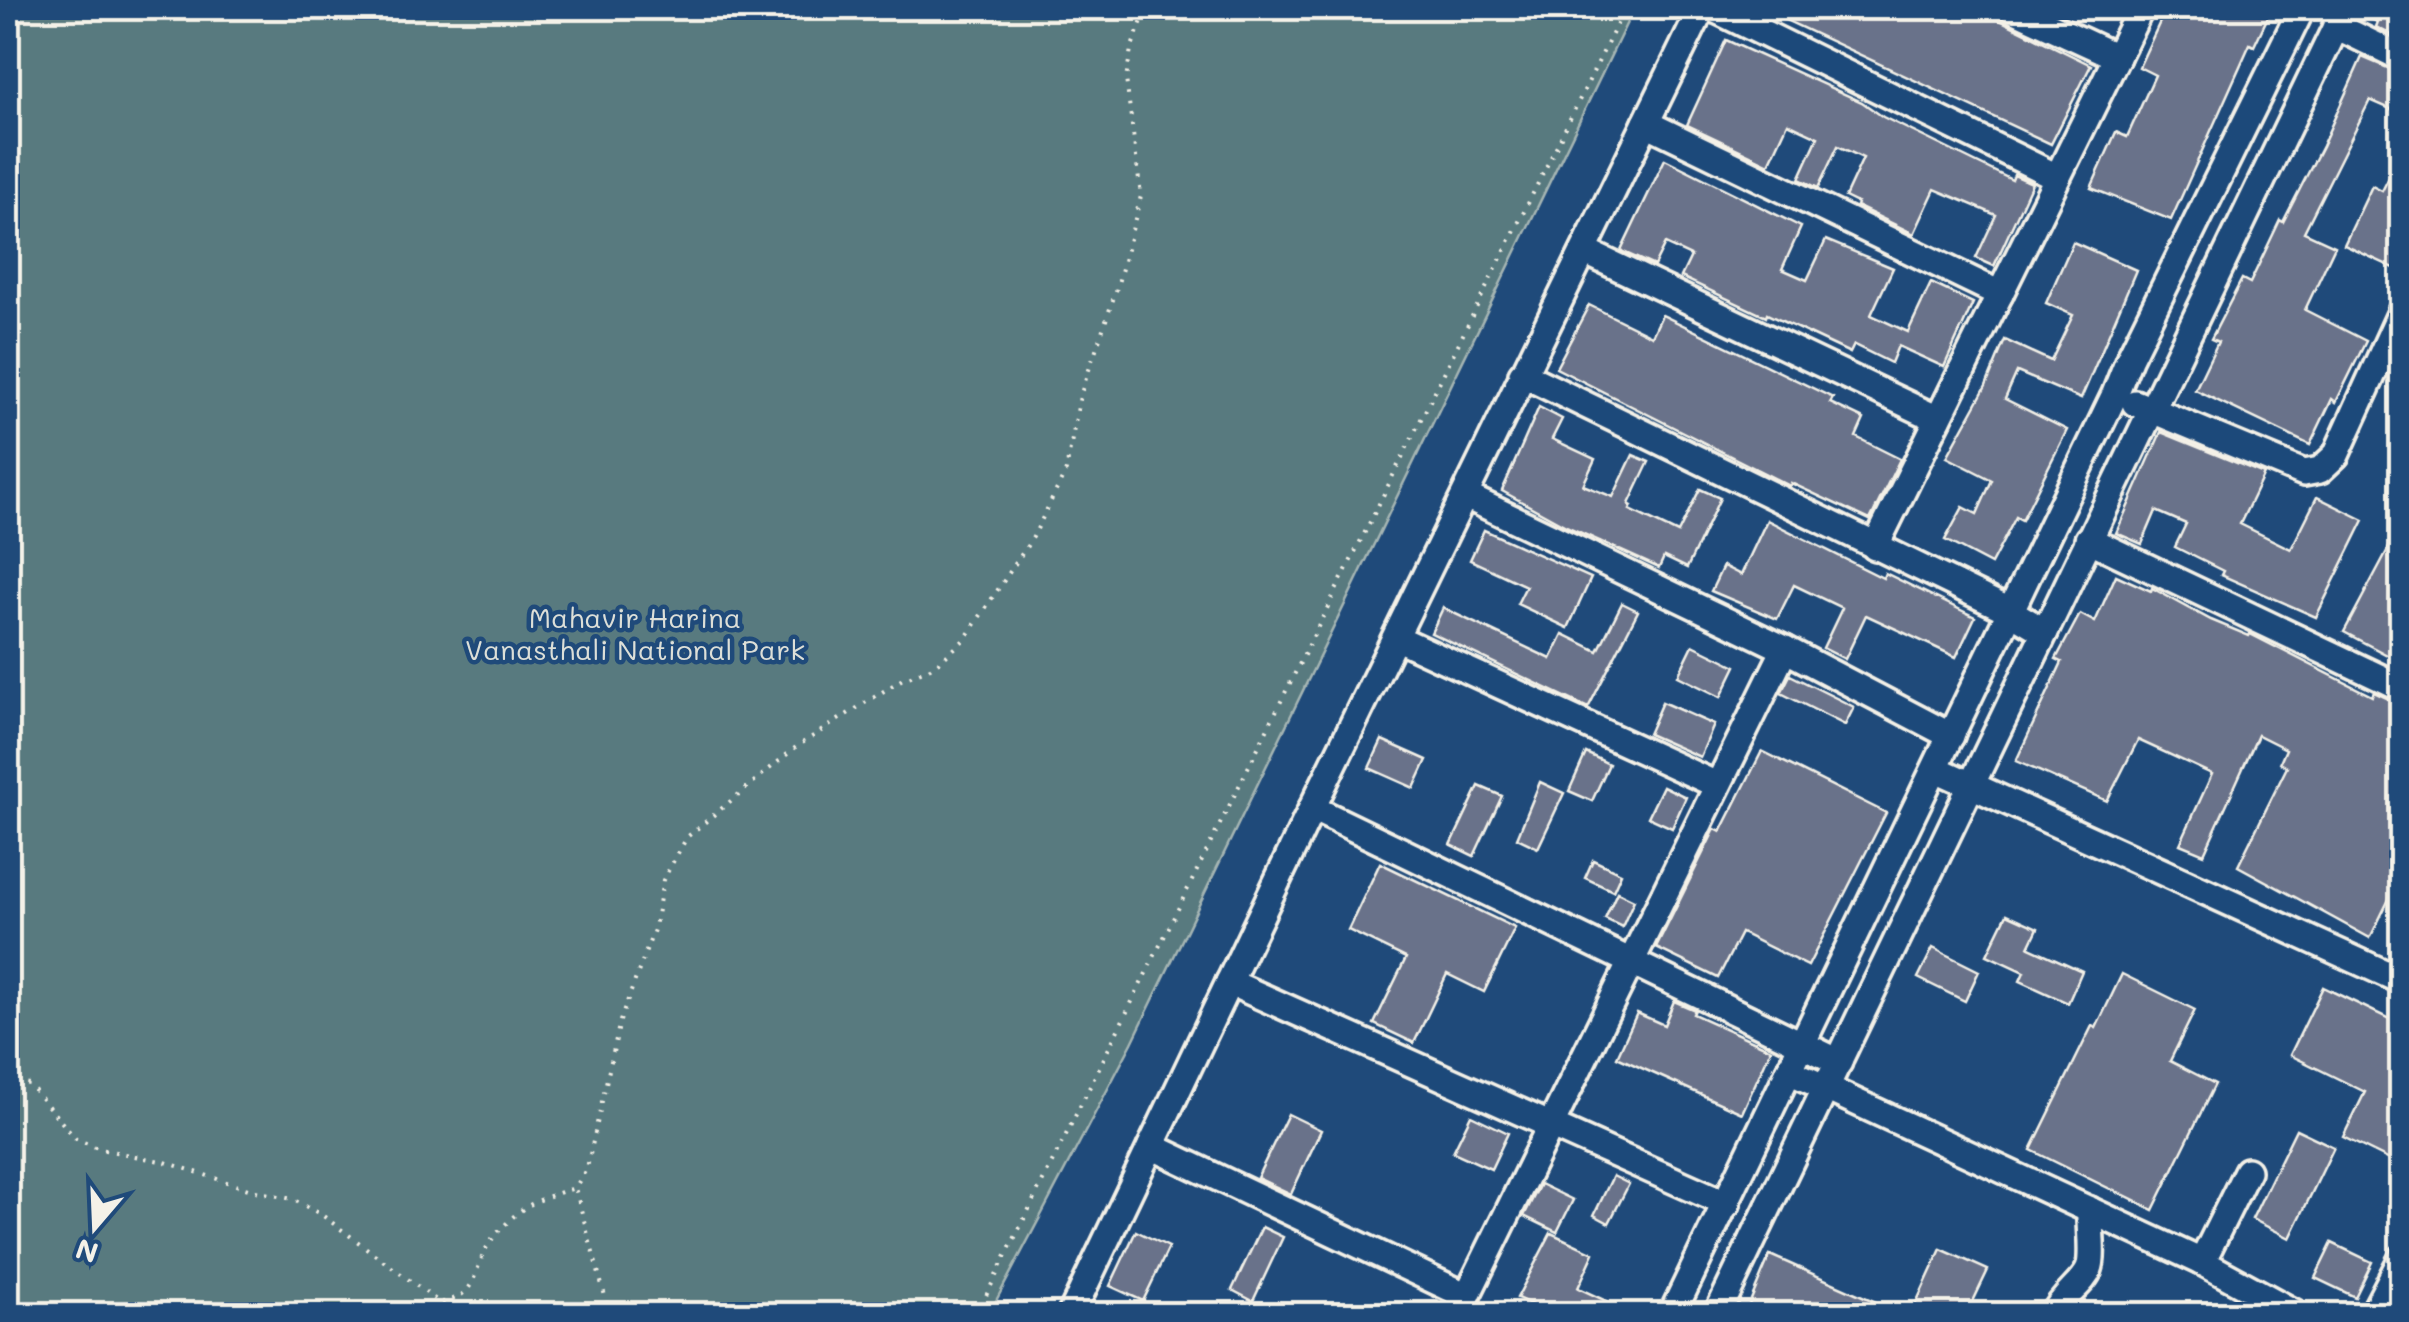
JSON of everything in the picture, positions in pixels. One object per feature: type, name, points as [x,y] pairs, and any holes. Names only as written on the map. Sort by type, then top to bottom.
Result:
[{"type":"street","points":[[1072,1314],[1312,808],[1702,8]]},
{"type":"street","points":[[1712,8],[2058,178]]},
{"type":"street","points":[[2011,8],[2117,57]]},
{"type":"street","points":[[1874,547],[2142,8]]},
{"type":"street","points":[[1672,1314],[1936,769],[2129,358],[2302,8]]},
{"type":"street","points":[[1716,1314],[2341,17],[2402,58]]},
{"type":"street","points":[[1646,123],[2000,294]]},
{"type":"street","points":[[1584,251],[1938,420]]},
{"type":"street","points":[[2115,394],[2304,472],[2320,470],[2336,455],[2402,310]]},
{"type":"street","points":[[1522,374],[2010,611],[2045,632]]},
{"type":"street","points":[[1466,496],[1785,649],[1951,736]]},
{"type":"street","points":[[2088,539],[2402,688]]},
{"type":"street","points":[[1397,638],[1717,786]]},
{"type":"street","points":[[1151,1146],[1462,1305],[1785,649]]},
{"type":"street","points":[[1936,769],[2402,980]]},
{"type":"street","points":[[1312,808],[1839,1062]]},
{"type":"street","points":[[1229,982],[1727,1204]]},
{"type":"street","points":[[1789,1072],[2202,1262],[2297,1314]]},
{"type":"street","points":[[2202,1262],[2246,1171]]},
{"type":"street","points":[[2054,1314],[2063,1296],[2090,1268],[2090,1210]]},
{"type":"street","points":[[2373,1314],[2402,1258]]},
{"type":"path","points":[[8,1074],[30,1084],[76,1140],[292,1199],[322,1215],[440,1303],[461,1298],[475,1280],[484,1251],[514,1214],[575,1188],[587,1168],[615,1039],[654,927],[663,880],[687,837],[796,747],[901,680],[935,666],[965,639],[1034,537],[1066,471],[1080,396],[1116,291],[1141,196],[1126,78],[1131,49],[1147,8]]},
{"type":"path","points":[[976,1314],[1625,8]]},
{"type":"path","points":[[575,1188],[610,1314]]},
{"type":"green space","name":"Mahavir Harina Vanasthali National Park","points":[[8,8],[1634,8],[1132,1043],[989,1314],[8,1314]]},
{"type":"building","points":[[1760,8],[1975,8],[2091,65],[2051,144]]},
{"type":"building","points":[[2185,8],[2272,8],[2254,46],[2250,44],[2171,220],[2091,188],[2116,132],[2127,137],[2155,75],[2139,67],[2165,11],[2180,18]]},
{"type":"building","points":[[2361,8],[2402,8],[2402,40],[2376,27],[2378,22],[2360,14]]},
{"type":"building","points":[[1726,40],[1862,102],[1883,117],[2012,180],[2014,175],[2032,183],[1994,266],[1976,258],[1996,215],[1935,189],[1914,234],[1845,197],[1863,158],[1838,146],[1818,188],[1799,179],[1818,137],[1788,123],[1769,164],[1687,125]]},
{"type":"building","points":[[2362,57],[2402,74],[2402,114],[2370,100],[2304,232],[2335,246],[2305,310],[2366,341],[2310,445],[2195,390],[2218,342],[2211,339],[2242,279],[2250,283],[2280,220],[2283,222]]},
{"type":"building","points":[[2402,152],[2402,258],[2396,269],[2344,245],[2372,186],[2382,191]]},
{"type":"building","points":[[1665,159],[1801,227],[1782,269],[1807,280],[1826,240],[1893,268],[1871,315],[1908,332],[1931,283],[1973,303],[1944,367],[1898,346],[1891,363],[1854,345],[1850,353],[1767,314],[1766,317],[1681,277],[1691,256],[1665,244],[1654,266],[1621,251]]},
{"type":"building","points":[[2073,242],[2136,270],[2081,399],[2017,372],[2005,399],[2067,430],[2022,520],[2016,517],[1991,564],[1945,540],[1963,507],[1977,514],[1992,480],[1947,457],[1986,386],[2005,340],[2051,361],[2073,315],[2046,303]]},
{"type":"building","points":[[1589,305],[1652,336],[1662,315],[1833,398],[1830,403],[1864,419],[1856,437],[1900,459],[1870,520],[1791,483],[1790,486],[1556,368]]},
{"type":"building","points":[[1539,407],[1562,419],[1552,439],[1595,459],[1583,485],[1613,497],[1633,455],[1649,462],[1629,504],[1630,510],[1678,533],[1700,489],[1720,498],[1687,568],[1664,557],[1659,568],[1566,526],[1502,491]]},
{"type":"building","points":[[2161,432],[2264,474],[2240,524],[2291,549],[2317,497],[2364,520],[2316,617],[2221,575],[2223,571],[2175,547],[2186,524],[2156,511],[2142,544],[2116,533]]},
{"type":"building","points":[[1767,520],[1883,578],[1885,573],[1975,617],[1956,657],[1866,615],[1845,659],[1823,648],[1842,608],[1794,585],[1777,619],[1711,591],[1723,566],[1741,575]]},
{"type":"building","points":[[2402,523],[2402,642],[2393,658],[2344,632]]},
{"type":"building","points":[[1484,530],[1591,578],[1568,628],[1517,604],[1526,586],[1470,560]]},
{"type":"building","points":[[2116,575],[2250,634],[2372,696],[2374,692],[2402,705],[2402,893],[2394,889],[2370,938],[2238,866],[2287,767],[2280,763],[2286,749],[2258,735],[2204,854],[2180,844],[2212,774],[2138,740],[2107,801],[2016,761],[2062,662],[2056,659],[2080,614],[2095,622]]},
{"type":"building","points":[[1622,603],[1638,611],[1588,708],[1431,633],[1443,608],[1551,659],[1563,634],[1598,651]]},
{"type":"building","points":[[1693,645],[1736,666],[1721,697],[1678,676]]},
{"type":"building","points":[[1790,675],[1854,707],[1845,725],[1781,693]]},
{"type":"building","points":[[1662,702],[1714,725],[1700,757],[1648,734]]},
{"type":"building","points":[[1382,740],[1427,760],[1414,788],[1369,768]]},
{"type":"building","points":[[1762,751],[1886,813],[1808,966],[1741,933],[1718,978],[1656,948],[1715,829],[1721,832]]},
{"type":"building","points":[[1586,753],[1609,764],[1592,801],[1569,791]]},
{"type":"building","points":[[1540,782],[1564,793],[1538,848],[1517,838]]},
{"type":"building","points":[[1479,786],[1502,796],[1474,856],[1451,845]]},
{"type":"building","points":[[1663,786],[1686,797],[1672,828],[1648,817]]},
{"type":"building","points":[[1593,860],[1621,873],[1613,891],[1585,878]]},
{"type":"building","points":[[1380,863],[1515,928],[1484,992],[1447,974],[1414,1043],[1374,1024],[1406,958],[1348,930]]},
{"type":"building","points":[[1617,892],[1634,900],[1622,927],[1605,919]]},
{"type":"building","points":[[2007,914],[2038,928],[2029,947],[2082,971],[2068,1003],[2020,981],[2024,972],[1987,955]]},
{"type":"building","points":[[1933,948],[1979,971],[1965,1001],[1918,978]]},
{"type":"building","points":[[2122,974],[2195,1010],[2170,1061],[2215,1084],[2153,1210],[2031,1150]]},
{"type":"building","points":[[2323,987],[2402,1025],[2402,1166],[2343,1137],[2365,1092],[2290,1055]]},
{"type":"building","points":[[1674,1001],[1695,1010],[1693,1014],[1771,1049],[1742,1113],[1617,1057],[1637,1013],[1664,1025]]},
{"type":"building","points":[[1288,1114],[1321,1130],[1291,1194],[1257,1178]]},
{"type":"building","points":[[1471,1115],[1508,1133],[1491,1169],[1453,1152]]},
{"type":"building","points":[[2296,1129],[2334,1147],[2290,1238],[2252,1219]]},
{"type":"building","points":[[1613,1176],[1629,1184],[1609,1223],[1594,1215]]},
{"type":"building","points":[[1540,1184],[1573,1200],[1557,1232],[1524,1216]]},
{"type":"building","points":[[1262,1227],[1283,1237],[1253,1301],[1232,1290]]},
{"type":"building","points":[[1136,1231],[1169,1247],[1143,1301],[1110,1286]]},
{"type":"building","points":[[1551,1233],[1594,1253],[1578,1288],[1634,1314],[1552,1314],[1517,1298]]},
{"type":"building","points":[[2332,1243],[2372,1262],[2355,1297],[2315,1278]]},
{"type":"building","points":[[1941,1249],[1988,1270],[1967,1314],[1911,1314]]},
{"type":"building","points":[[1770,1255],[1903,1314],[1745,1314]]}]
